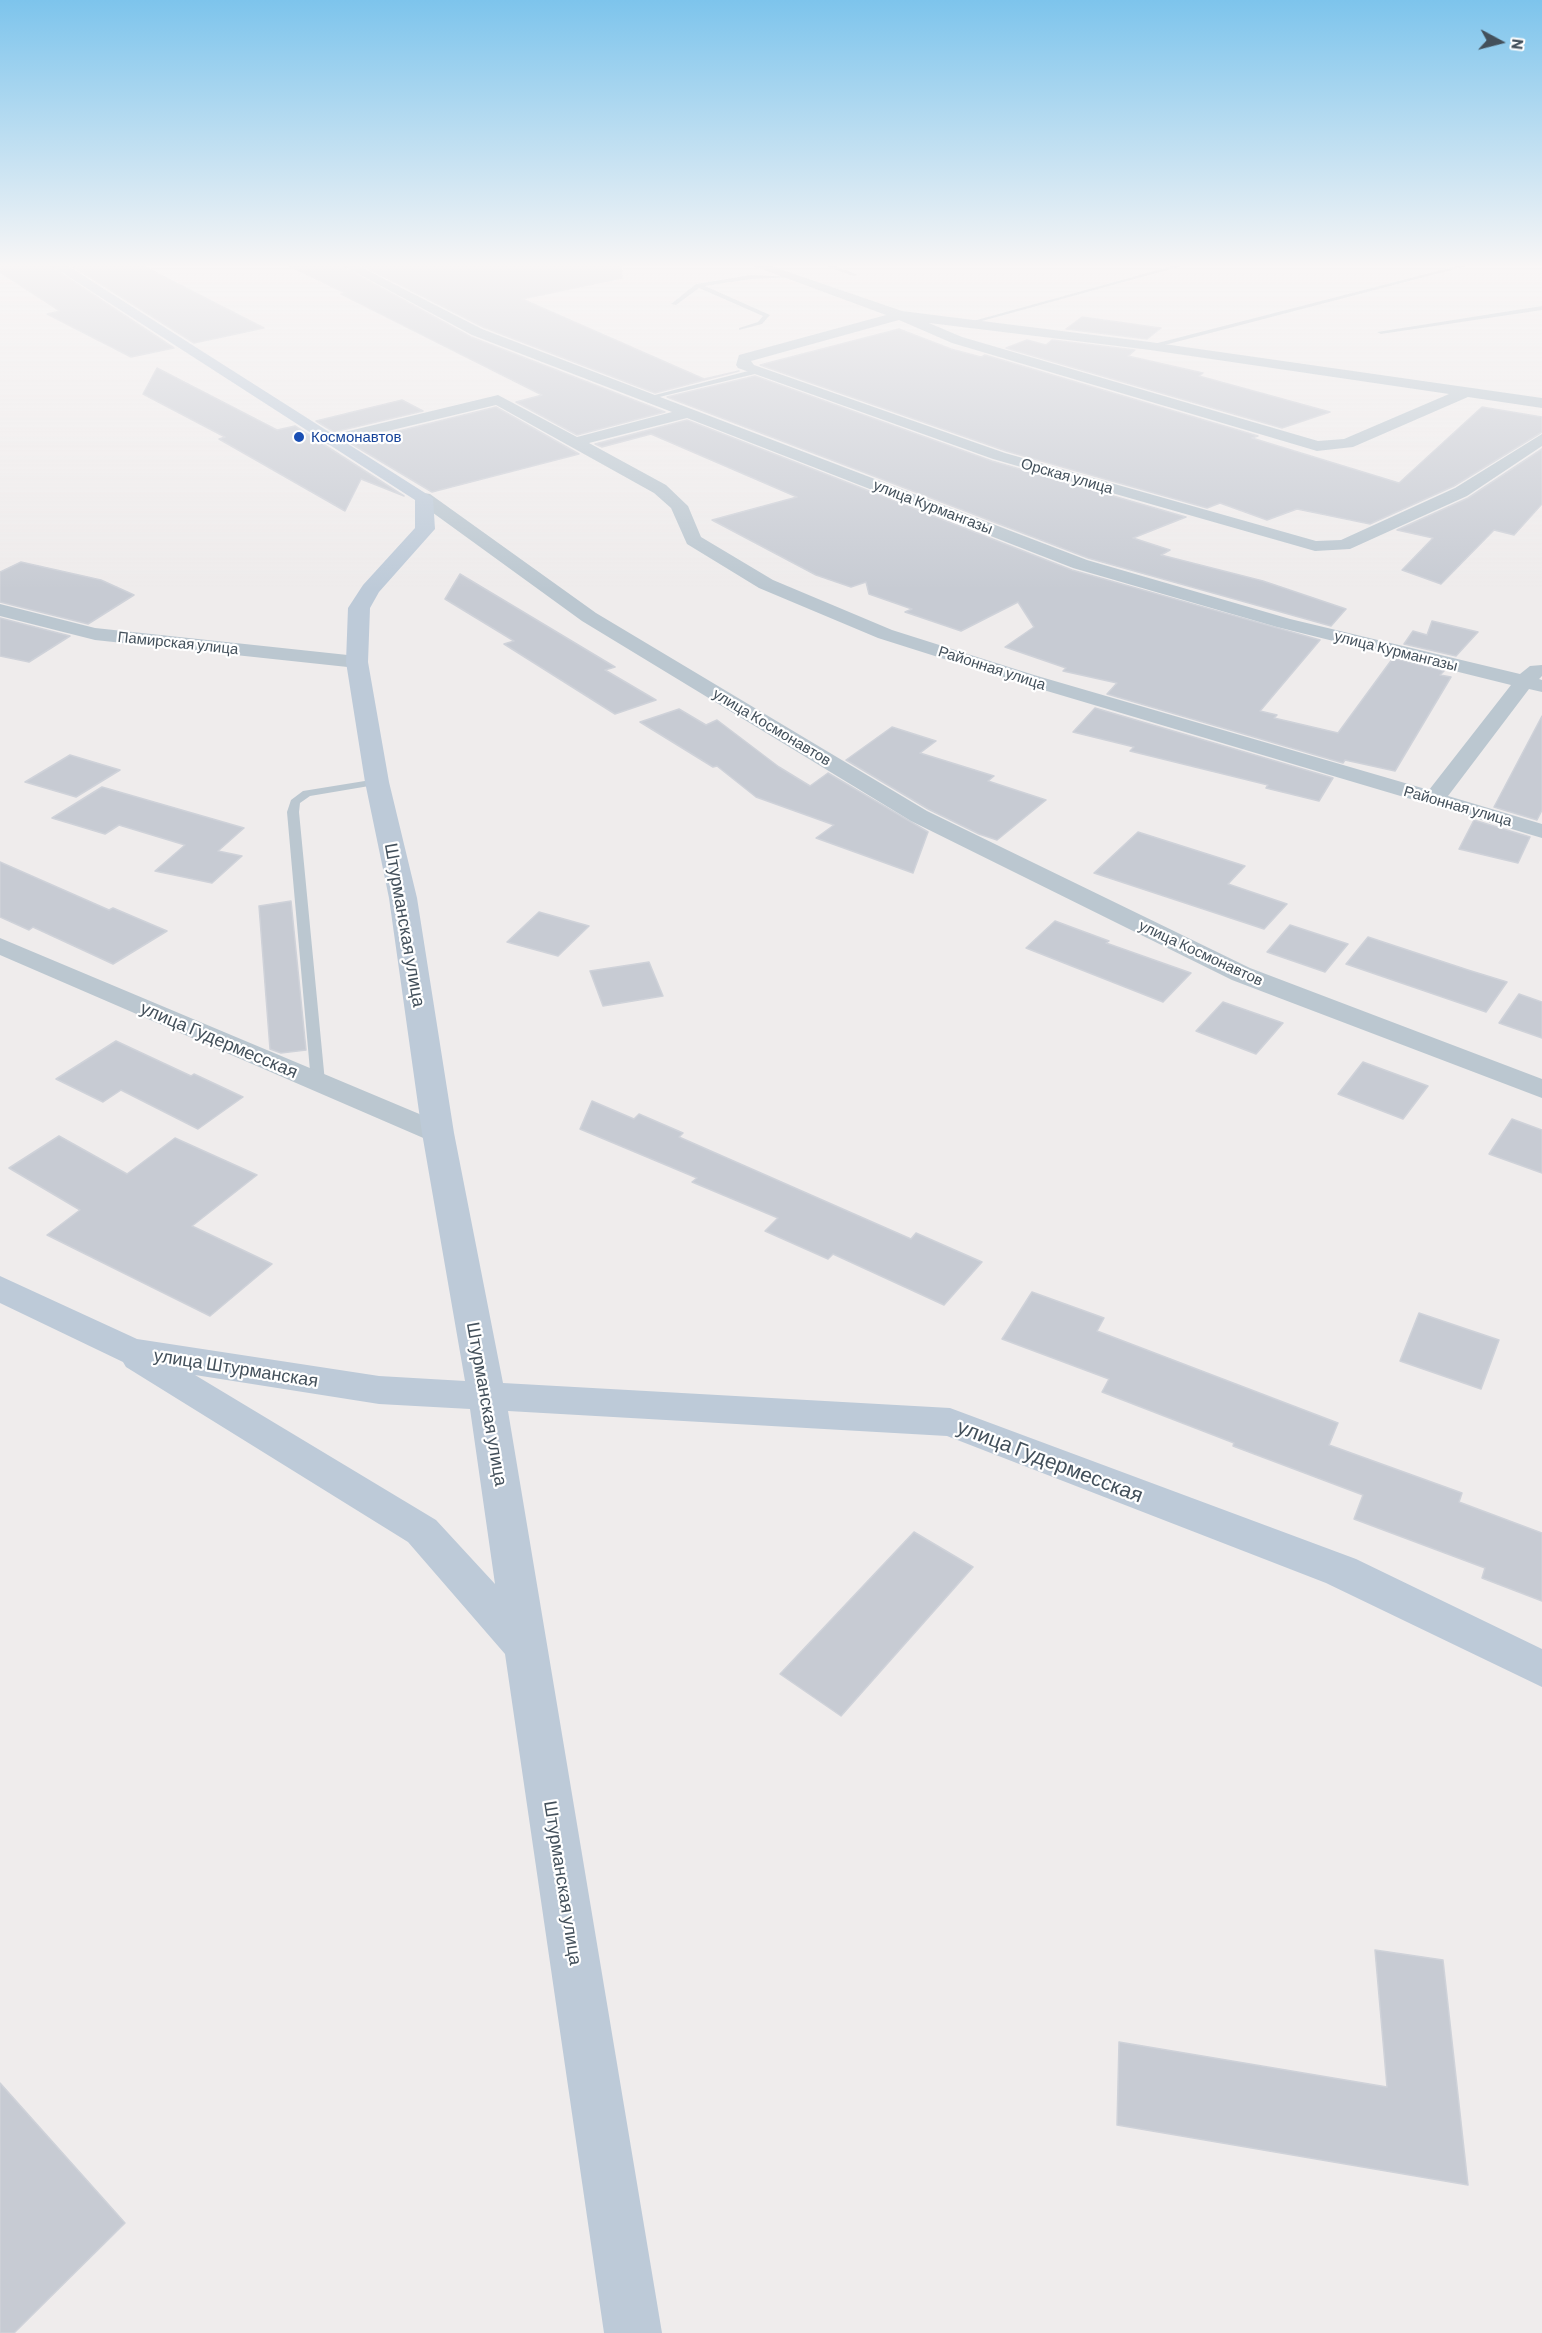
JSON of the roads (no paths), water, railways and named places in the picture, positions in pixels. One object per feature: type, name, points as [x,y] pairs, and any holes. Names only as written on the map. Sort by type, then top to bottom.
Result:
[{"type":"street","name":"улица Космонавтов","points":[[225,373],[424,498],[589,616],[919,816],[1241,974],[1542,1089]]},
{"type":"street","name":"улица Курмангазы","points":[[586,373],[1080,564],[1284,623],[1533,684]]},
{"type":"street","name":"Орская улица","points":[[761,373],[999,456],[1315,546],[1344,545],[1461,492],[1542,439]]},
{"type":"street","points":[[1069,373],[1317,446],[1347,444],[1466,392]]},
{"type":"street","points":[[1335,373],[1542,403]]},
{"type":"street","name":"Районная улица","points":[[330,440],[498,400],[660,489],[679,506],[693,540],[766,584],[874,629],[1027,679],[1542,831]]},
{"type":"street","points":[[575,442],[688,413]]},
{"type":"street","name":"Штурманская улица","points":[[424,498],[425,529],[370,589],[359,608],[357,662],[377,782],[403,898],[438,1133],[487,1397],[633,2333]]},
{"type":"street","name":"Памирская улица","points":[[0,610],[95,634],[357,662]]},
{"type":"street","points":[[1434,799],[1533,684],[1542,666]]},
{"type":"street","name":"улица Гудермесская","points":[[0,946],[438,1133]]},
{"type":"street","name":"улица Штурманская","points":[[0,1288],[130,1351],[379,1390],[487,1397]]},
{"type":"street","points":[[120,1347],[422,1531],[526,1647]]},
{"type":"street","name":"улица Гудермесская","points":[[487,1397],[950,1422],[1341,1571],[1542,1669]]},
{"type":"lane","points":[[651,397],[748,373]]},
{"type":"lane","points":[[318,1082],[293,812],[295,802],[307,794],[377,782]]},
{"type":"place","name":"Космонавтов","points":[[299,437]]}]
